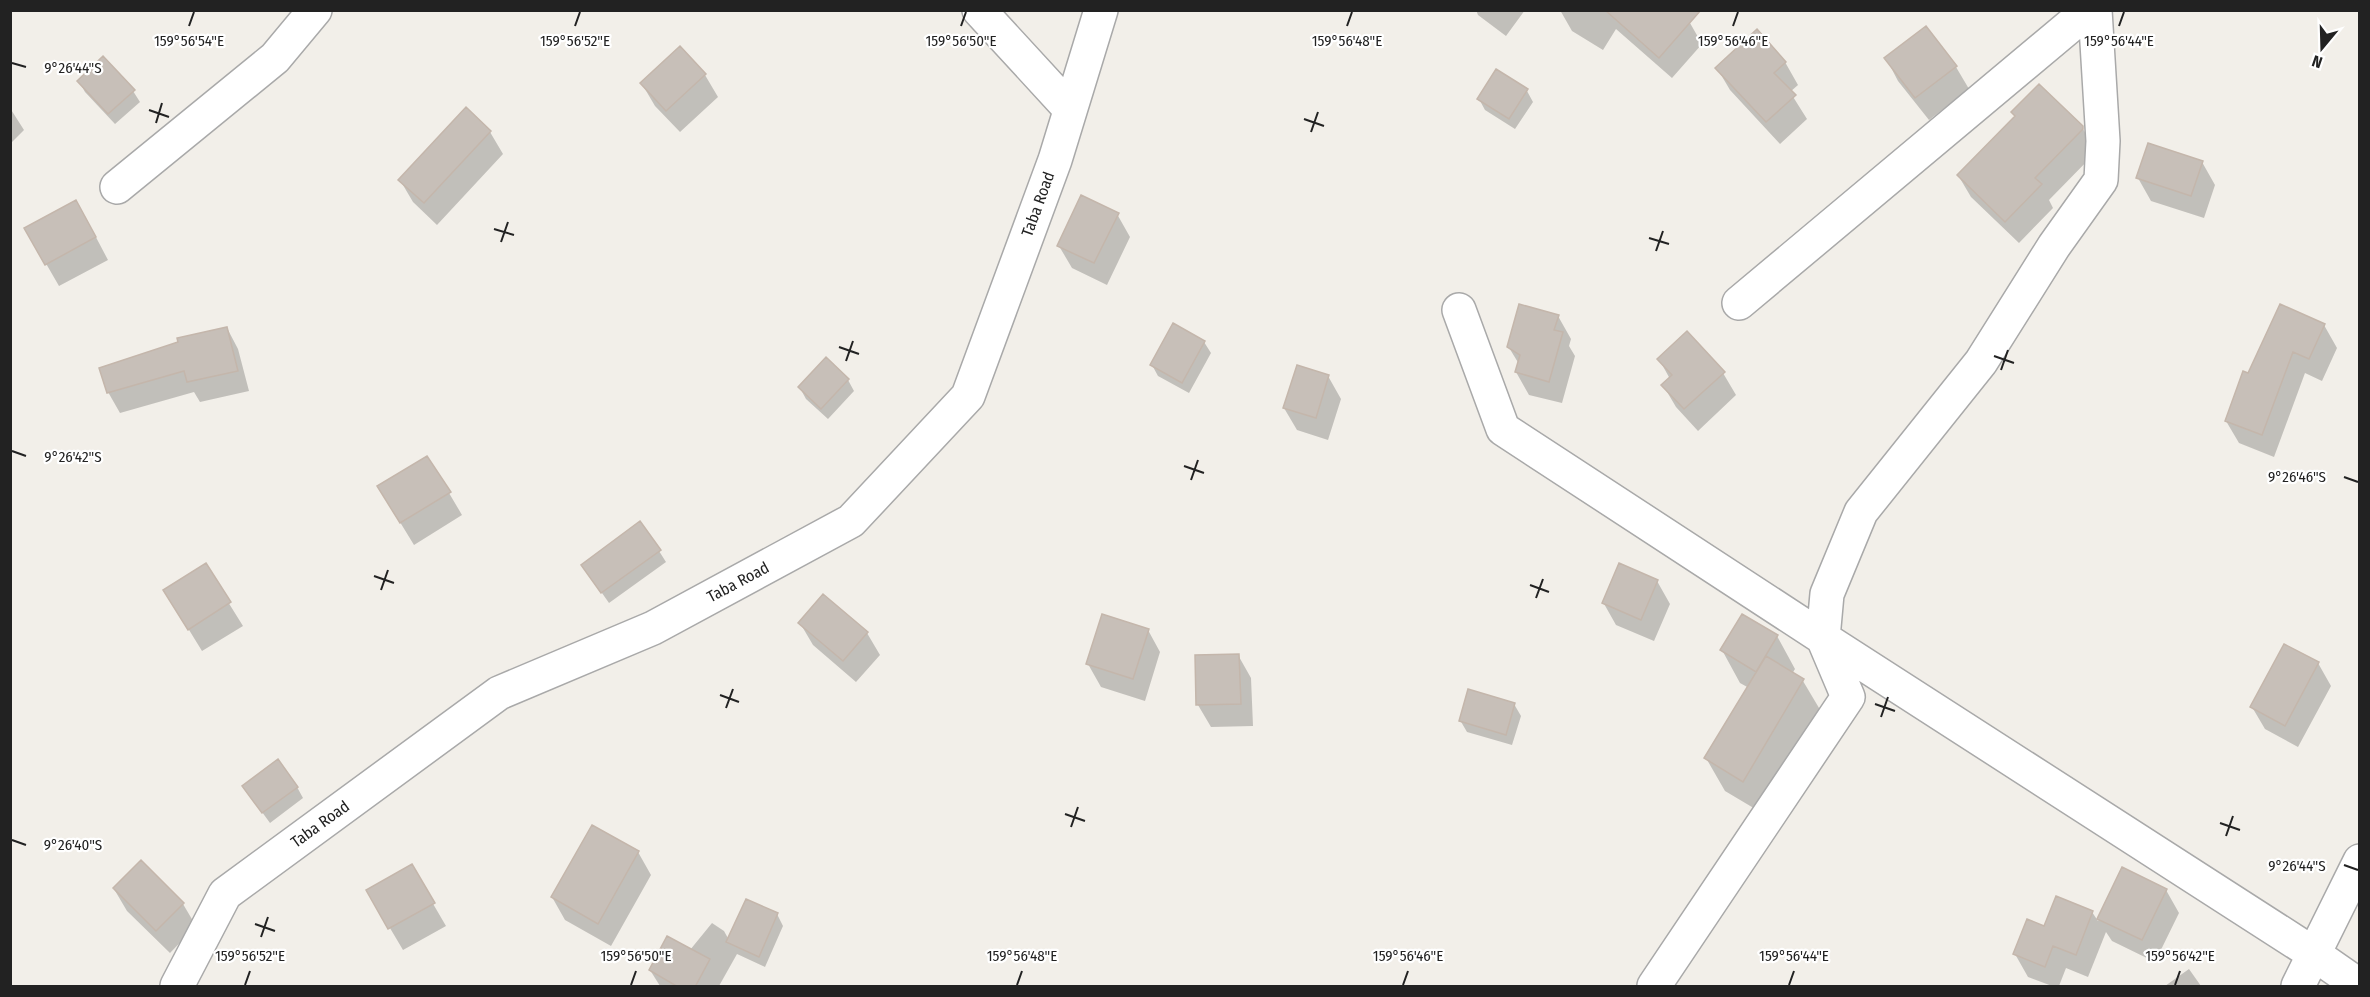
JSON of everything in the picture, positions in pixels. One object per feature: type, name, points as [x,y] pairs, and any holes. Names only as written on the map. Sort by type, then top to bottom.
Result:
[{"type":"street","points":[[117,187],[275,58],[315,10]]},
{"type":"street","points":[[979,10],[1070,109]]},
{"type":"street","name":"Taba Road","points":[[177,987],[225,894],[499,693],[652,628],[851,521],[968,396],[1055,160],[1101,10]]},
{"type":"street","points":[[1739,303],[2089,10]]},
{"type":"street","points":[[1654,987],[1848,697],[1823,638],[1827,594],[1861,512],[1981,362],[2054,246],[2101,180],[2103,141],[2095,10]]},
{"type":"street","points":[[1459,310],[1503,429],[2360,986]]},
{"type":"street","points":[[2298,987],[2360,861]]},
{"type":"building","points":[[1605,10],[1701,10],[1659,58]]},
{"type":"building","points":[[1926,26],[1957,66],[1915,98],[1884,58]]},
{"type":"building","points":[[1757,29],[1786,62],[1774,73],[1796,95],[1766,122],[1715,68]]},
{"type":"building","points":[[680,46],[706,74],[666,111],[640,83]]},
{"type":"building","points":[[103,56],[135,90],[108,114],[77,81]]},
{"type":"building","points":[[1496,69],[1528,89],[1509,119],[1477,99]]},
{"type":"building","points":[[2039,84],[2083,126],[2083,129],[2035,178],[2042,184],[2005,222],[1957,175],[2015,116],[2011,112]]},
{"type":"building","points":[[466,107],[491,131],[424,203],[398,180]]},
{"type":"building","points":[[2148,143],[2203,161],[2191,196],[2136,178]]},
{"type":"building","points":[[1081,195],[1119,213],[1094,263],[1057,246]]},
{"type":"building","points":[[76,200],[96,237],[45,265],[24,228]]},
{"type":"building","points":[[1519,304],[1559,315],[1554,330],[1563,332],[1549,382],[1515,372],[1520,355],[1507,347]]},
{"type":"building","points":[[2280,304],[2325,324],[2309,359],[2293,352],[2262,435],[2225,421],[2243,371],[2248,373]]},
{"type":"building","points":[[1173,323],[1205,341],[1182,383],[1150,365]]},
{"type":"building","points":[[227,327],[238,371],[187,382],[184,371],[107,393],[99,368],[178,342],[177,338]]},
{"type":"building","points":[[1687,331],[1725,372],[1684,409],[1661,385],[1672,375],[1657,359]]},
{"type":"building","points":[[826,357],[849,379],[821,409],[798,387]]},
{"type":"building","points":[[1297,365],[1329,375],[1316,418],[1283,408]]},
{"type":"building","points":[[427,456],[451,492],[400,523],[377,486]]},
{"type":"building","points":[[640,521],[661,550],[601,593],[581,565]]},
{"type":"building","points":[[206,563],[231,602],[188,630],[163,590]]},
{"type":"building","points":[[1619,563],[1658,580],[1641,620],[1602,603]]},
{"type":"building","points":[[823,594],[868,632],[843,661],[798,623]]},
{"type":"building","points":[[1102,614],[1149,629],[1133,679],[1086,664]]},
{"type":"building","points":[[1742,614],[1778,635],[1756,672],[1720,650]]},
{"type":"building","points":[[2284,644],[2319,662],[2285,726],[2250,707]]},
{"type":"building","points":[[1239,654],[1241,704],[1196,705],[1195,655]]},
{"type":"building","points":[[1766,656],[1804,679],[1743,782],[1704,758]]},
{"type":"building","points":[[1468,689],[1515,703],[1506,735],[1459,721]]},
{"type":"building","points":[[278,759],[298,787],[262,813],[242,786]]},
{"type":"building","points":[[592,825],[639,851],[598,924],[551,897]]},
{"type":"building","points":[[141,860],[184,903],[156,931],[113,888]]},
{"type":"building","points":[[412,864],[435,903],[388,929],[366,890]]},
{"type":"building","points":[[2122,867],[2167,889],[2142,940],[2097,919]]},
{"type":"building","points":[[2056,896],[2093,911],[2076,955],[2053,946],[2045,967],[2013,954],[2027,919],[2044,926]]},
{"type":"building","points":[[746,899],[778,913],[759,957],[726,942]]},
{"type":"building","points":[[667,936],[710,959],[695,987],[678,987],[649,970]]}]
